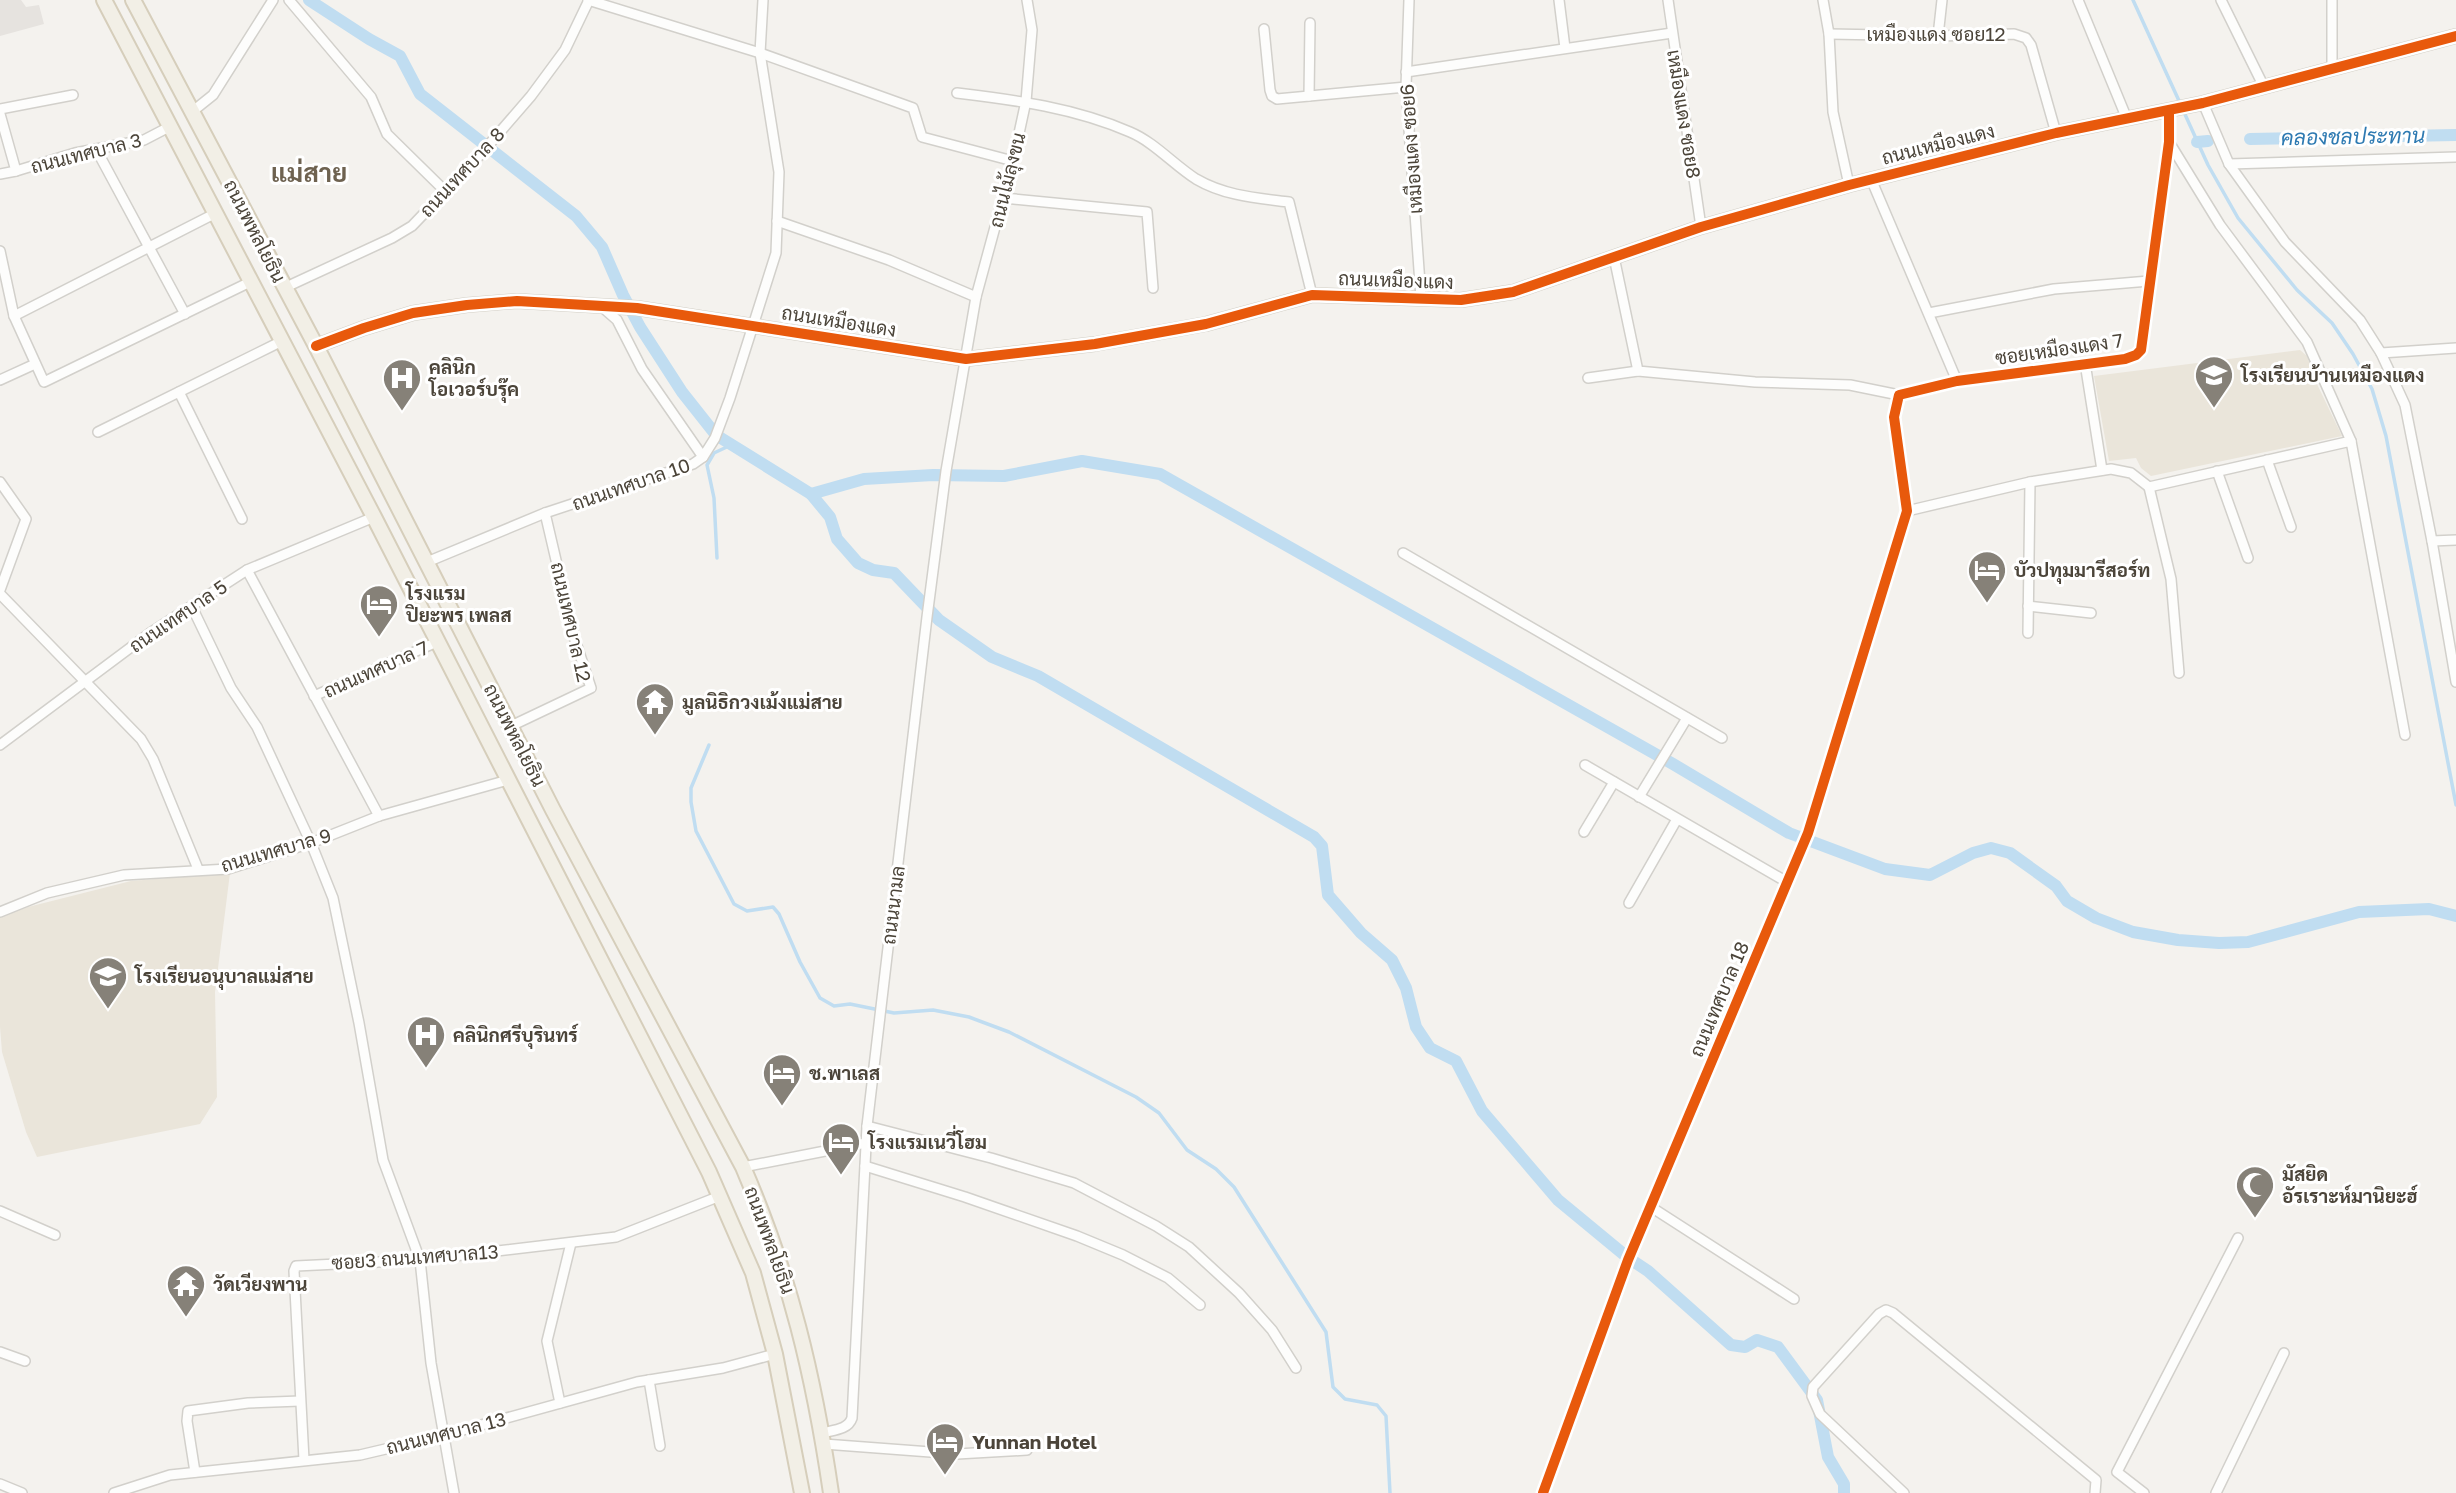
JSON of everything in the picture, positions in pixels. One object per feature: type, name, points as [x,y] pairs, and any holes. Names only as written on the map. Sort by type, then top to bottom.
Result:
[{"type":"main road","name":"ถนนพหลโยธิน","points":[[104,0],[280,342],[374,517],[720,1196],[753,1273],[775,1354],[802,1493]]},
{"type":"main road","name":"ถนนพหลโยธิน","points":[[133,0],[316,346],[532,769],[743,1167],[766,1219],[795,1310],[823,1438],[831,1493]]},
{"type":"main road","points":[[487,737],[511,726]]},
{"type":"main road","points":[[508,780],[532,769]]},
{"type":"street","points":[[192,111],[213,95],[273,0]]},
{"type":"street","points":[[289,0],[372,97],[387,134],[446,191]]},
{"type":"street","points":[[588,0],[760,53],[913,108],[922,138],[1013,161]]},
{"type":"street","name":"ถนนเทศบาล 8","points":[[284,288],[412,226],[491,143],[531,96],[565,50],[588,0]]},
{"type":"street","name":"ถนนเทศบาล 10","points":[[427,562],[545,513],[693,464],[703,457],[715,438],[776,253],[779,173],[760,53],[762,0]]},
{"type":"street","name":"ถนนไม้ลุงขน","points":[[966,359],[976,297],[1013,161],[1026,101],[1032,30],[1027,0]]},
{"type":"street","name":"เหมืองแดง ซอย6","points":[[1409,0],[1406,87],[1421,298]]},
{"type":"street","points":[[1559,0],[1565,48]]},
{"type":"street","name":"เหมืองแดง ซอย8","points":[[1668,0],[1702,227]]},
{"type":"street","points":[[1822,0],[1829,34],[1833,112],[1849,185]]},
{"type":"street","points":[[1938,36],[1942,0]]},
{"type":"street","points":[[2078,0],[2127,119]]},
{"type":"street","points":[[2221,0],[2264,87]]},
{"type":"street","points":[[2332,0],[2332,68]]},
{"type":"street","points":[[1309,96],[1310,23]]},
{"type":"street","points":[[1264,29],[1272,96],[1277,99],[1406,87]]},
{"type":"street","points":[[1406,72],[1672,33]]},
{"type":"street","name":"เหมืองแดง ซอย12","points":[[1829,34],[2014,34],[2026,38],[2031,45],[2056,133]]},
{"type":"street","name":"ถนนเหมืองแดง","points":[[316,346],[413,313],[517,301],[637,308],[966,359],[1095,344],[1206,324],[1312,295],[1461,300],[1513,292],[1702,227],[1871,179],[2056,133],[2198,105],[2456,36]]},
{"type":"street","points":[[957,93],[1026,101],[1083,115],[1133,132],[1197,180],[1235,196],[1289,202],[1312,295]]},
{"type":"street","points":[[16,171],[0,112],[73,95]]},
{"type":"street","points":[[2198,105],[2229,164],[2285,242],[2360,320],[2381,352],[2405,405],[2432,541],[2451,619],[2456,682]]},
{"type":"street","name":"ซอยเหมืองแดง 7","points":[[1899,395],[1956,381],[2125,359],[2141,350],[2172,111]]},
{"type":"street","name":"ถนนเทศบาล 3","points":[[0,174],[75,153],[144,140],[169,127]]},
{"type":"street","points":[[2169,142],[2220,225],[2307,342],[2351,441],[2405,735]]},
{"type":"street","points":[[96,149],[185,314]]},
{"type":"street","points":[[2229,164],[2456,157]]},
{"type":"street","points":[[1871,179],[1956,381]]},
{"type":"street","points":[[1003,198],[1147,212],[1153,288]]},
{"type":"street","points":[[14,316],[214,214]]},
{"type":"street","points":[[777,221],[889,260],[976,297]]},
{"type":"street","points":[[0,251],[14,316],[44,382],[250,282]]},
{"type":"street","points":[[1614,257],[1638,371]]},
{"type":"street","points":[[1929,313],[2053,289],[2149,281]]},
{"type":"street","points":[[603,305],[617,320],[642,369],[703,457]]},
{"type":"street","points":[[98,432],[280,342]]},
{"type":"street","points":[[2381,352],[2456,348]]},
{"type":"street","name":"ถนนนามล","points":[[823,1438],[850,1424],[852,1418],[867,1126],[927,617],[946,475],[966,359]]},
{"type":"street","points":[[2085,363],[2102,470]]},
{"type":"street","points":[[0,380],[36,364]]},
{"type":"street","points":[[1588,378],[1638,371],[1755,382],[1850,385],[1899,395],[1894,417],[1908,511],[2030,482],[2110,469],[2131,473],[2149,487],[2171,579],[2179,673]]},
{"type":"street","points":[[179,392],[242,519]]},
{"type":"street","points":[[2149,487],[2351,441]]},
{"type":"street","points":[[2267,460],[2291,527]]},
{"type":"street","points":[[2217,471],[2248,558]]},
{"type":"street","points":[[0,482],[26,519],[1,589],[141,739],[153,759],[198,869]]},
{"type":"street","points":[[2028,633],[2030,482]]},
{"type":"street","name":"ถนนเทศบาล 18","points":[[1543,1493],[1628,1260],[1808,833],[1908,511]]},
{"type":"street","name":"ถนนเทศบาล 12","points":[[511,726],[591,688],[573,637],[545,513]]},
{"type":"street","name":"ถนนเทศบาล 5","points":[[0,745],[150,633],[247,570],[374,517]]},
{"type":"street","points":[[2432,541],[2456,540]]},
{"type":"street","points":[[1403,553],[1722,738]]},
{"type":"street","points":[[247,570],[379,816]]},
{"type":"street","points":[[2028,606],[2091,613]]},
{"type":"street","points":[[192,607],[231,688],[257,727],[311,843],[333,898],[359,1023],[383,1160],[420,1260],[431,1363],[454,1493]]},
{"type":"street","name":"ถนนเทศบาล 7","points":[[314,696],[437,642]]},
{"type":"street","points":[[1639,797],[1687,718]]},
{"type":"street","points":[[1585,765],[1787,882]]},
{"type":"street","name":"ถนนเทศบาล 9","points":[[0,912],[47,893],[124,875],[228,869],[311,843],[379,816],[508,780]]},
{"type":"street","points":[[1584,832],[1614,782]]},
{"type":"street","points":[[1629,903],[1677,819]]},
{"type":"street","points":[[867,1126],[1074,1183],[1156,1226],[1189,1247],[1239,1293],[1272,1330],[1296,1368]]},
{"type":"street","points":[[743,1167],[866,1143]]},
{"type":"street","points":[[865,1166],[965,1197],[1123,1255],[1168,1278],[1200,1306]]},
{"type":"street","name":"ซอย3 ถนนเทศบาล13","points":[[304,1460],[294,1270],[296,1266],[420,1260],[616,1237],[720,1196]]},
{"type":"street","points":[[1651,1207],[1794,1299]]},
{"type":"street","points":[[0,1211],[55,1235]]},
{"type":"street","points":[[2144,1493],[2117,1472],[2238,1238]]},
{"type":"street","points":[[560,1403],[547,1341],[571,1243]]},
{"type":"street","points":[[1904,1493],[1820,1414],[1812,1396],[1812,1387],[1879,1314],[1886,1310],[2096,1480],[2095,1493]]},
{"type":"street","points":[[0,1352],[25,1362]]},
{"type":"street","points":[[2216,1493],[2284,1353]]},
{"type":"street","name":"ถนนเทศบาล 13","points":[[114,1493],[170,1475],[360,1455],[649,1380],[723,1368],[775,1354]]},
{"type":"street","points":[[649,1380],[660,1446]]},
{"type":"street","points":[[195,1472],[187,1421],[188,1411],[248,1403],[300,1401]]},
{"type":"street","points":[[823,1438],[957,1454],[1027,1450]]},
{"type":"street","points":[[0,1485],[22,1493]]},
{"type":"shaded area","points":[[0,0],[21,0],[26,7],[39,5],[44,24],[0,36]]},
{"type":"shaded area","name":"โรงเรียนบ้านเหมืองแดง","points":[[2300,350],[2307,356],[2316,382],[2342,436],[2151,476],[2141,468],[2136,458],[2109,461],[2094,376]]},
{"type":"shaded area","name":"โรงเรียนอนุบาลแม่สาย","points":[[230,873],[215,992],[217,1097],[200,1124],[37,1157],[26,1132],[2,1052],[0,917],[28,907],[131,881]]},
{"type":"waterway","points":[[309,0],[400,56],[420,94],[576,216],[602,247],[640,327],[682,392],[716,435],[811,494],[830,517],[837,539],[858,563],[873,570],[894,573],[939,620],[992,657],[1038,676],[1314,837],[1322,846],[1328,895],[1361,933],[1392,960],[1406,988],[1416,1027],[1430,1048],[1456,1061],[1482,1111],[1558,1200],[1648,1271],[1731,1345],[1745,1347],[1757,1340],[1778,1347],[1817,1400],[1828,1457],[1844,1484],[1844,1493]]},
{"type":"waterway","points":[[2133,0],[2180,103]]},
{"type":"waterway","points":[[2183,110],[2208,165],[2238,218],[2297,290],[2332,323],[2372,389],[2386,436],[2456,805]]},
{"type":"waterway","name":"คลองชลประทาน","points":[[2250,139],[2456,135]]},
{"type":"waterway","name":"คลองชลประทาน","points":[[2197,142],[2208,141]]},
{"type":"waterway","points":[[717,558],[714,498],[707,465],[714,453],[731,445]]},
{"type":"waterway","points":[[811,494],[864,479],[933,475],[1004,476],[1082,461],[1160,474],[1673,764],[1789,833],[1885,869],[1930,875],[1973,853],[1991,848],[2010,853],[2056,886],[2067,901],[2096,918],[2133,932],[2178,940],[2248,942],[2359,912],[2429,909],[2456,916]]},
{"type":"waterway","points":[[709,745],[691,788],[696,831],[734,904],[747,911],[773,907],[779,914],[800,962],[820,998],[834,1006],[850,1004],[894,1013],[933,1010],[969,1017],[1009,1032],[1136,1097],[1159,1113],[1187,1150],[1216,1169],[1234,1187],[1326,1332],[1333,1387],[1345,1399],[1377,1405],[1386,1416],[1390,1493]]},
{"type":"cycle path","points":[[316,346],[413,313],[517,301],[637,308],[966,359],[1095,344],[1206,324],[1312,295],[1461,300],[1513,292],[1701,227],[1849,185],[2056,133],[2203,103],[2456,36]]},
{"type":"cycle path","points":[[1543,1493],[1628,1260],[1808,833],[1907,511],[1894,417],[1899,395],[1957,381],[2125,359],[2141,350],[2169,142],[2169,111]]},
{"type":"place","name":"โรงเรียนบ้านเหมืองแดง","points":[[2214,409]]},
{"type":"place","name":"คลินิก โอเวอร์บรุ๊ค","points":[[402,412]]},
{"type":"place","name":"บัวปทุมมารีสอร์ท","points":[[1987,604]]},
{"type":"place","name":"โรงแรม ปิยะพร เพลส","points":[[379,638]]},
{"type":"place","name":"มูลนิธิกวงเม้งแม่สาย","points":[[655,736]]},
{"type":"place","name":"โรงเรียนอนุบาลแม่สาย","points":[[108,1010]]},
{"type":"place","name":"คลินิกศรีบุรินทร์","points":[[426,1069]]},
{"type":"place","name":"ช.พาเลส","points":[[782,1107]]},
{"type":"place","name":"โรงแรมเนวี่โฮม","points":[[841,1176]]},
{"type":"place","name":"มัสยิด อัรเราะห์มานิยะฮ์","points":[[2255,1219]]},
{"type":"place","name":"วัดเวียงพาน","points":[[186,1318]]},
{"type":"place","name":"Yunnan Hotel","points":[[945,1476]]},
{"type":"district","name":"แม่สาย","points":[[309,173]]}]
